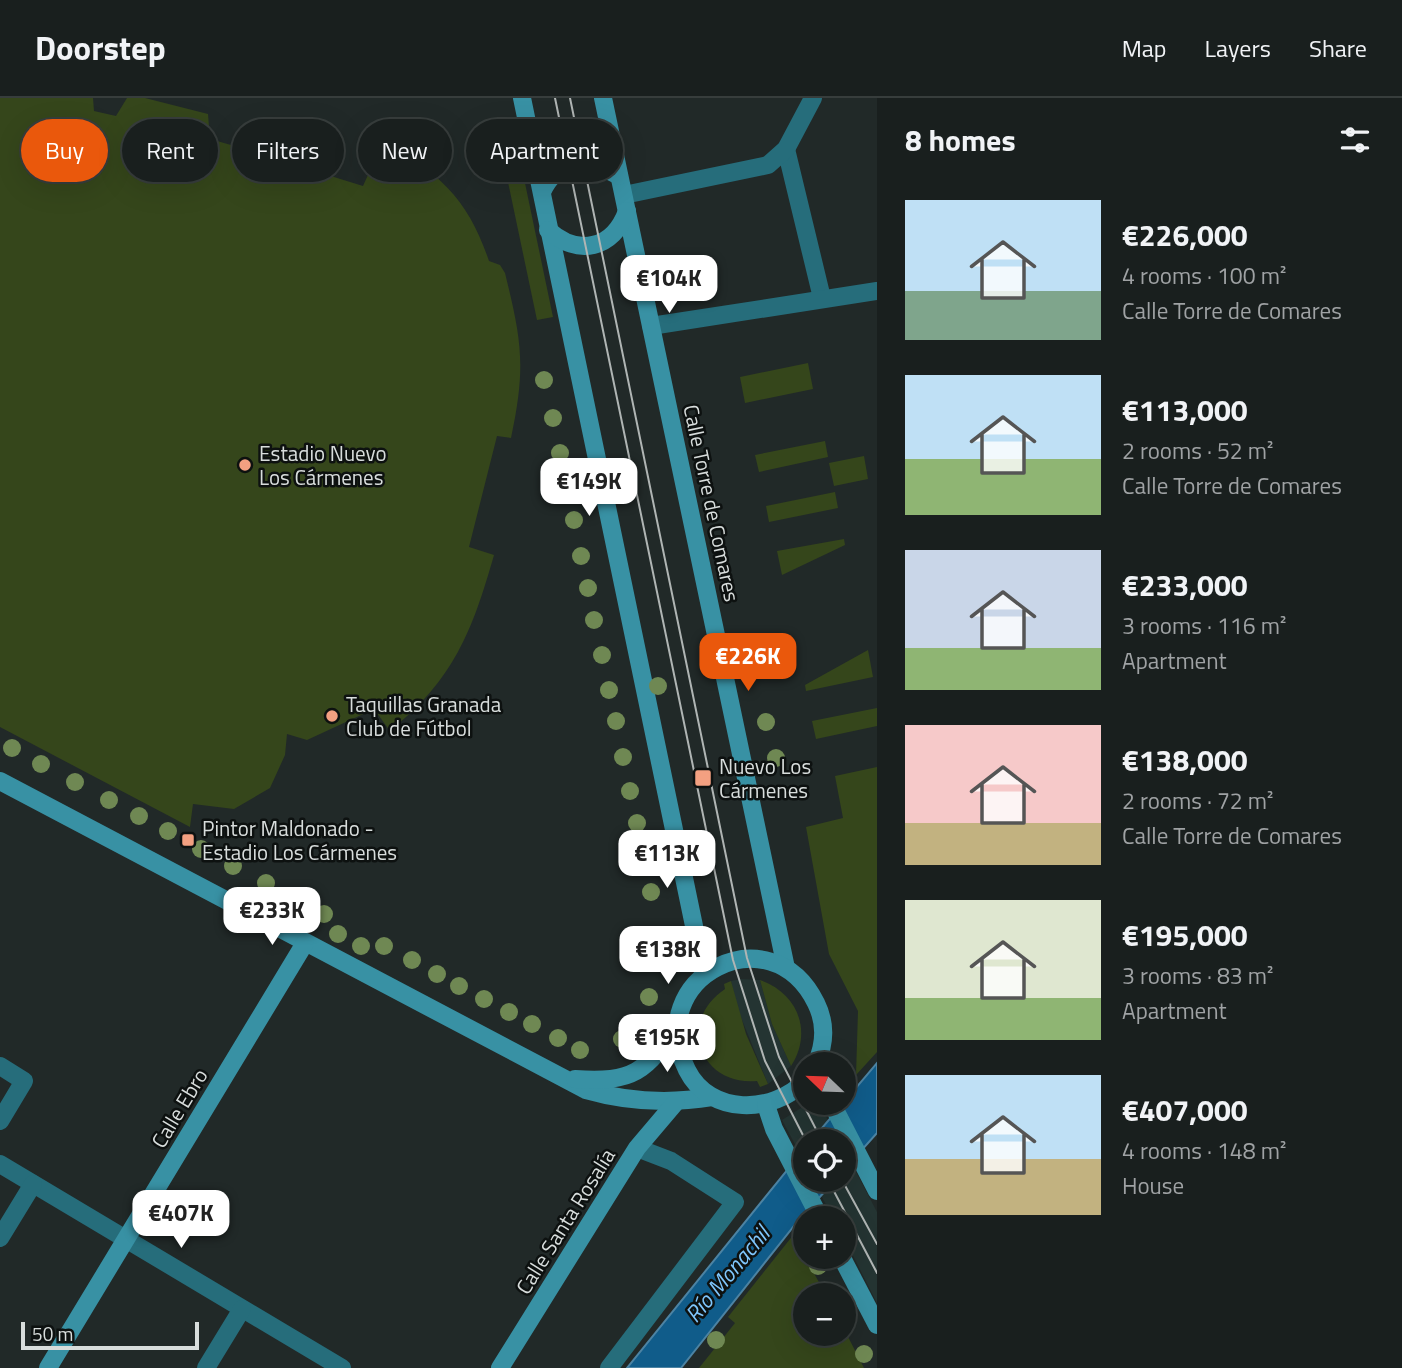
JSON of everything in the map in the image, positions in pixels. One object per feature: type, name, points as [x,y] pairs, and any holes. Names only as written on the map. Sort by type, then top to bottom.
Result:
[{"type":"main road","points":[[522,98],[704,974]]},
{"type":"main road","points":[[603,98],[607,119]]},
{"type":"main road","points":[[542,192],[549,182]]},
{"type":"main road","points":[[548,230],[570,244],[585,246],[612,237],[622,226],[626,203],[621,182]]},
{"type":"main road","name":"Calle Torre de Comares","points":[[626,203],[786,968]]},
{"type":"main road","points":[[0,781],[561,1078],[607,1096],[676,1102],[712,1097]]},
{"type":"main road","name":"Calle Ebro","points":[[48,1368],[305,943]]},
{"type":"main road","points":[[561,1078],[603,1081],[625,1078],[643,1068],[657,1055],[676,1024],[685,996],[704,974],[725,963],[747,958],[786,968],[808,987],[821,1014],[823,1033],[819,1052]]},
{"type":"main road","points":[[676,1024],[678,1052],[691,1078],[712,1097],[738,1106],[766,1105],[784,1098],[793,1091]]},
{"type":"main road","name":"Calle Santa Rosalía","points":[[500,1368],[638,1148],[676,1102]]},
{"type":"main road","points":[[766,1105],[774,1129],[814,1206]]},
{"type":"main road","points":[[838,1115],[877,1191]]},
{"type":"main road","points":[[848,1269],[877,1325]]},
{"type":"street","points":[[626,203],[768,165],[786,149],[813,98]]},
{"type":"street","points":[[786,149],[822,298]]},
{"type":"street","points":[[651,326],[877,291]]},
{"type":"street","points":[[0,1066],[24,1081],[0,1121]]},
{"type":"street","points":[[609,1368],[735,1202],[671,1161],[645,1150]]},
{"type":"street","points":[[0,1164],[342,1368]]},
{"type":"street","points":[[0,1238],[33,1184]]},
{"type":"street","points":[[206,1368],[242,1309]]},
{"type":"shaded area","points":[[760,980],[772,1024],[791,1066],[768,1084],[738,1010],[731,981]]},
{"type":"shaded area","points":[[793,1113],[825,1115],[833,1129],[793,1129],[793,1141],[782,1120]]},
{"type":"shaded area","points":[[856,1172],[877,1212],[877,1303],[856,1262],[856,1206],[827,1206],[819,1192],[856,1192]]},
{"type":"green space","name":"Estadio Nuevo Los Cármenes","points":[[0,98],[93,98],[94,111],[116,116],[127,98],[145,98],[208,114],[208,119],[122,119],[122,182],[218,182],[218,141],[232,144],[232,182],[344,180],[363,186],[365,182],[441,182],[472,221],[489,261],[500,265],[505,273],[518,337],[520,373],[511,438],[497,436],[469,547],[494,555],[468,631],[445,673],[430,692],[390,731],[374,709],[307,740],[287,734],[285,755],[270,788],[234,809],[193,804],[190,827],[0,727]]},
{"type":"green space","points":[[508,182],[525,182],[553,317],[537,320]]},
{"type":"green space","points":[[808,363],[813,389],[745,403],[740,377]]},
{"type":"green space","points":[[825,441],[828,457],[759,472],[755,455]]},
{"type":"green space","points":[[864,456],[868,479],[834,486],[829,463]]},
{"type":"green space","points":[[835,492],[838,508],[769,522],[766,506]]},
{"type":"green space","points":[[844,539],[845,545],[782,575],[777,551]]},
{"type":"green space","points":[[868,650],[873,677],[806,691],[805,685]]},
{"type":"green space","points":[[877,708],[877,726],[816,739],[812,721]]},
{"type":"green space","points":[[877,767],[877,1052],[856,1075],[858,1011],[829,954],[806,827],[843,818],[835,776]]},
{"type":"green space","points":[[760,980],[784,994],[798,1015],[801,1040],[798,1052],[793,1052],[791,1066],[772,1024]]},
{"type":"green space","points":[[731,981],[746,1034],[768,1084],[760,1087],[757,1081],[737,1080],[721,1073],[709,1063],[701,1049],[699,1033],[702,1018],[710,1002],[725,989],[724,984]]},
{"type":"green space","points":[[793,1235],[793,1269],[812,1269],[819,1283],[793,1283],[793,1346],[853,1346],[864,1368],[699,1368],[735,1323],[728,1317]]},
{"type":"water","points":[[877,1063],[877,1133],[856,1157],[856,1129],[821,1129],[833,1115],[856,1115],[856,1088]]},
{"type":"water","name":"Río Monachil","points":[[793,1163],[793,1192],[824,1192],[812,1206],[793,1206],[793,1227],[681,1368],[627,1368]]},
{"type":"tram line","points":[[555,98],[733,960],[765,1061],[800,1129]]},
{"type":"tram line","points":[[570,98],[747,958],[779,1057],[816,1129]]},
{"type":"tram line","points":[[834,1192],[877,1273]]},
{"type":"tram line","points":[[849,1192],[877,1244]]},
{"type":"place","name":"Estadio Nuevo Los Cármenes","points":[[245,465]]},
{"type":"place","name":"Taquillas Granada Club de Fútbol","points":[[332,716]]},
{"type":"place","name":"Nuevo Los Cármenes","points":[[703,778]]},
{"type":"place","name":"Pintor Maldonado - Estadio Los Cármenes","points":[[188,840]]}]
